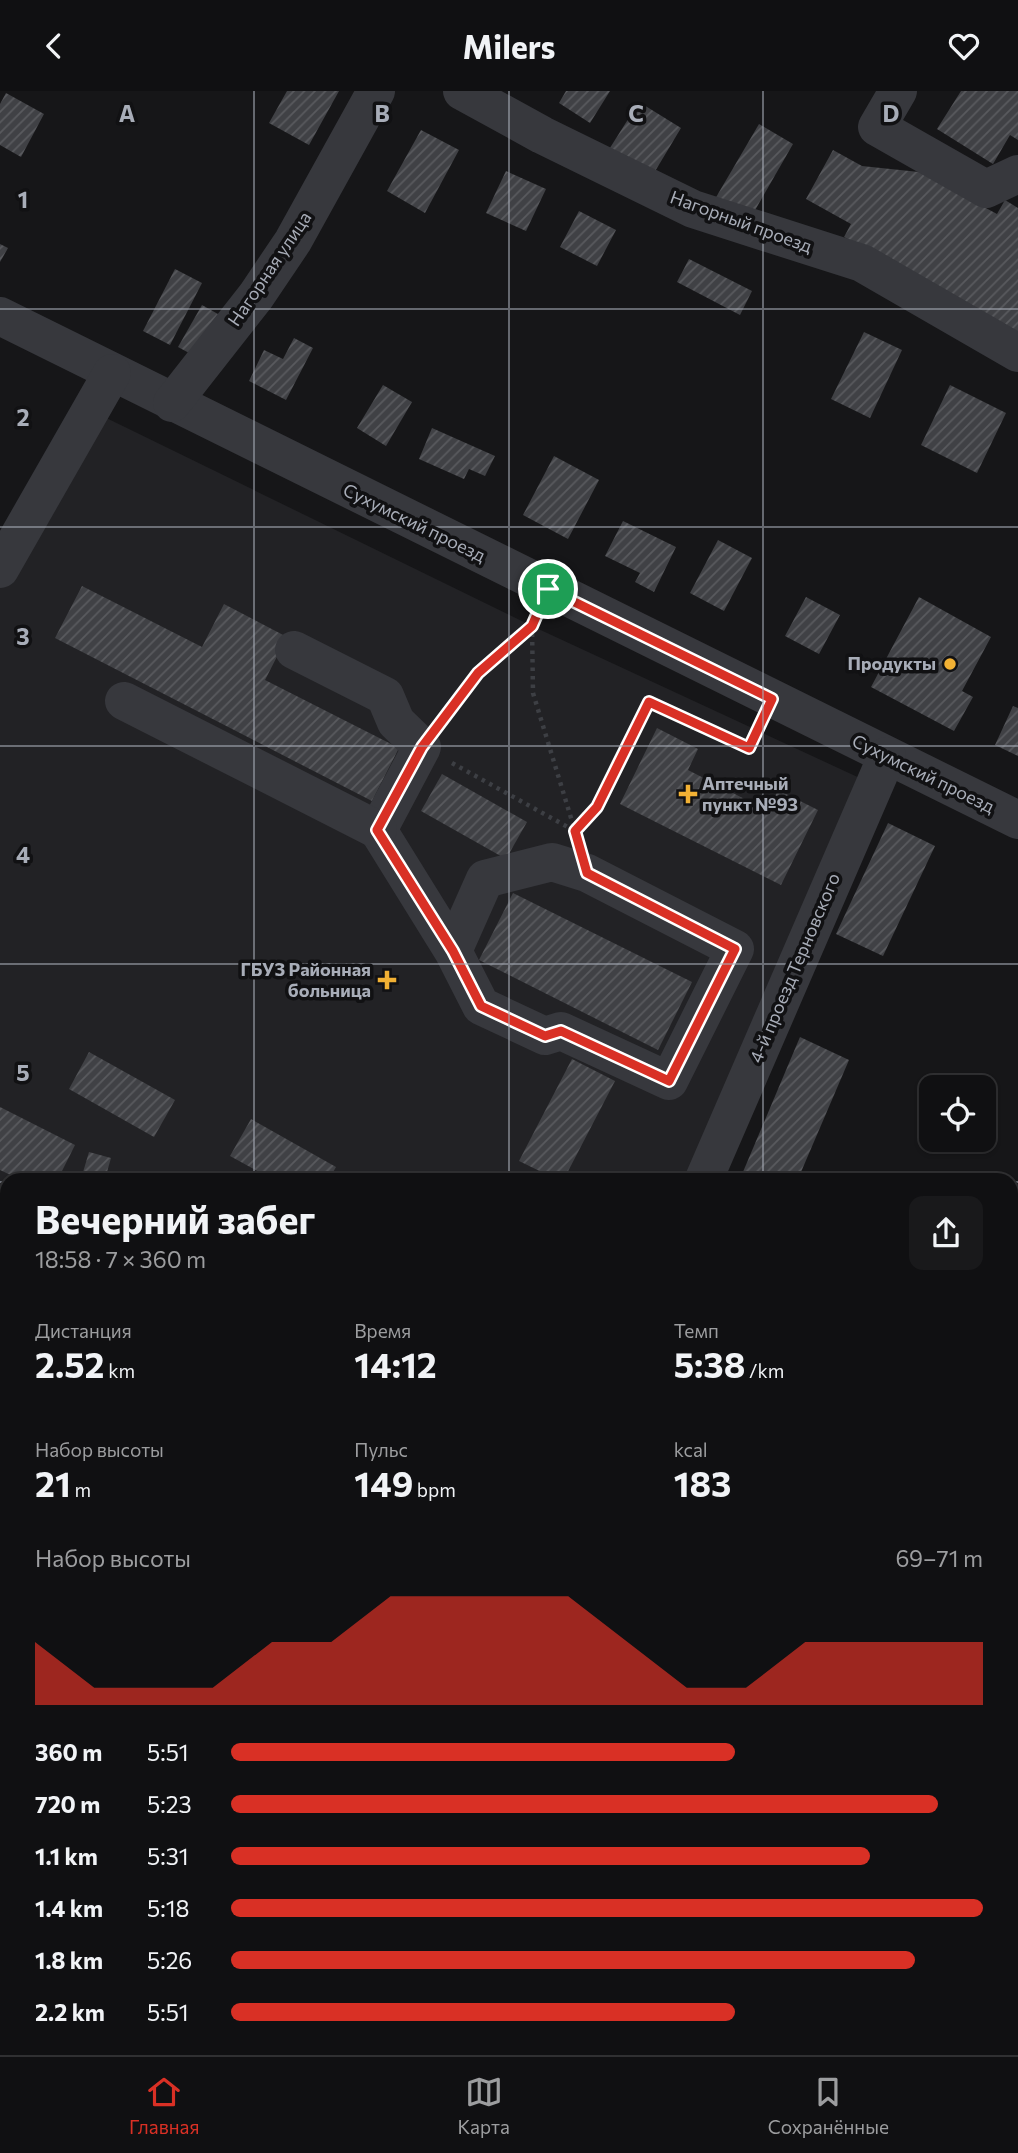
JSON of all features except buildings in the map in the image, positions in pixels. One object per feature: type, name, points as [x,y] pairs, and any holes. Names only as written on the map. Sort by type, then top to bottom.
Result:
[{"type":"street","name":"Нагорная улица","points":[[172,403],[256,296],[293,241],[376,91]]},
{"type":"street","name":"Нагорный проезд","points":[[462,91],[542,135],[693,209],[862,264],[1018,353]]},
{"type":"street","points":[[898,91],[877,127],[986,189],[1018,174]]},
{"type":"street","name":"Сухумский проезд","points":[[0,316],[1018,820]]},
{"type":"street","points":[[0,569],[111,373]]},
{"type":"street","points":[[294,650],[384,696],[396,722],[422,747],[377,830]]},
{"type":"street","points":[[124,701],[377,830],[453,951],[481,1006],[545,1036],[561,1031],[669,1081],[735,949],[587,873],[552,862],[485,879],[453,951]]},
{"type":"street","name":"4-й проезд Терновского","points":[[707,1173],[887,756]]},
{"type":"path","points":[[548,589],[532,626],[533,693],[587,873]]},
{"type":"path","points":[[532,626],[478,673],[422,747],[575,831]]},
{"type":"path","points":[[575,831],[597,807],[649,702],[749,748],[772,699]]},
{"type":"shaded area","name":"ГБУЗ Районная больница","points":[[90,410],[532,626],[864,780],[688,1173],[0,1173],[0,549]]},
{"type":"place","name":"Продукты","points":[[950,664]]},
{"type":"place","name":"Аптечный пункт №93","points":[[688,794]]},
{"type":"place","name":"ГБУЗ Районная больница","points":[[387,980]]},
{"type":"route","points":[[548,589],[772,699],[749,748],[649,702],[597,807],[575,831],[587,873],[735,949],[669,1081],[561,1031],[545,1036],[481,1006],[453,951],[377,830],[422,747],[478,673],[532,626],[548,589]]}]
